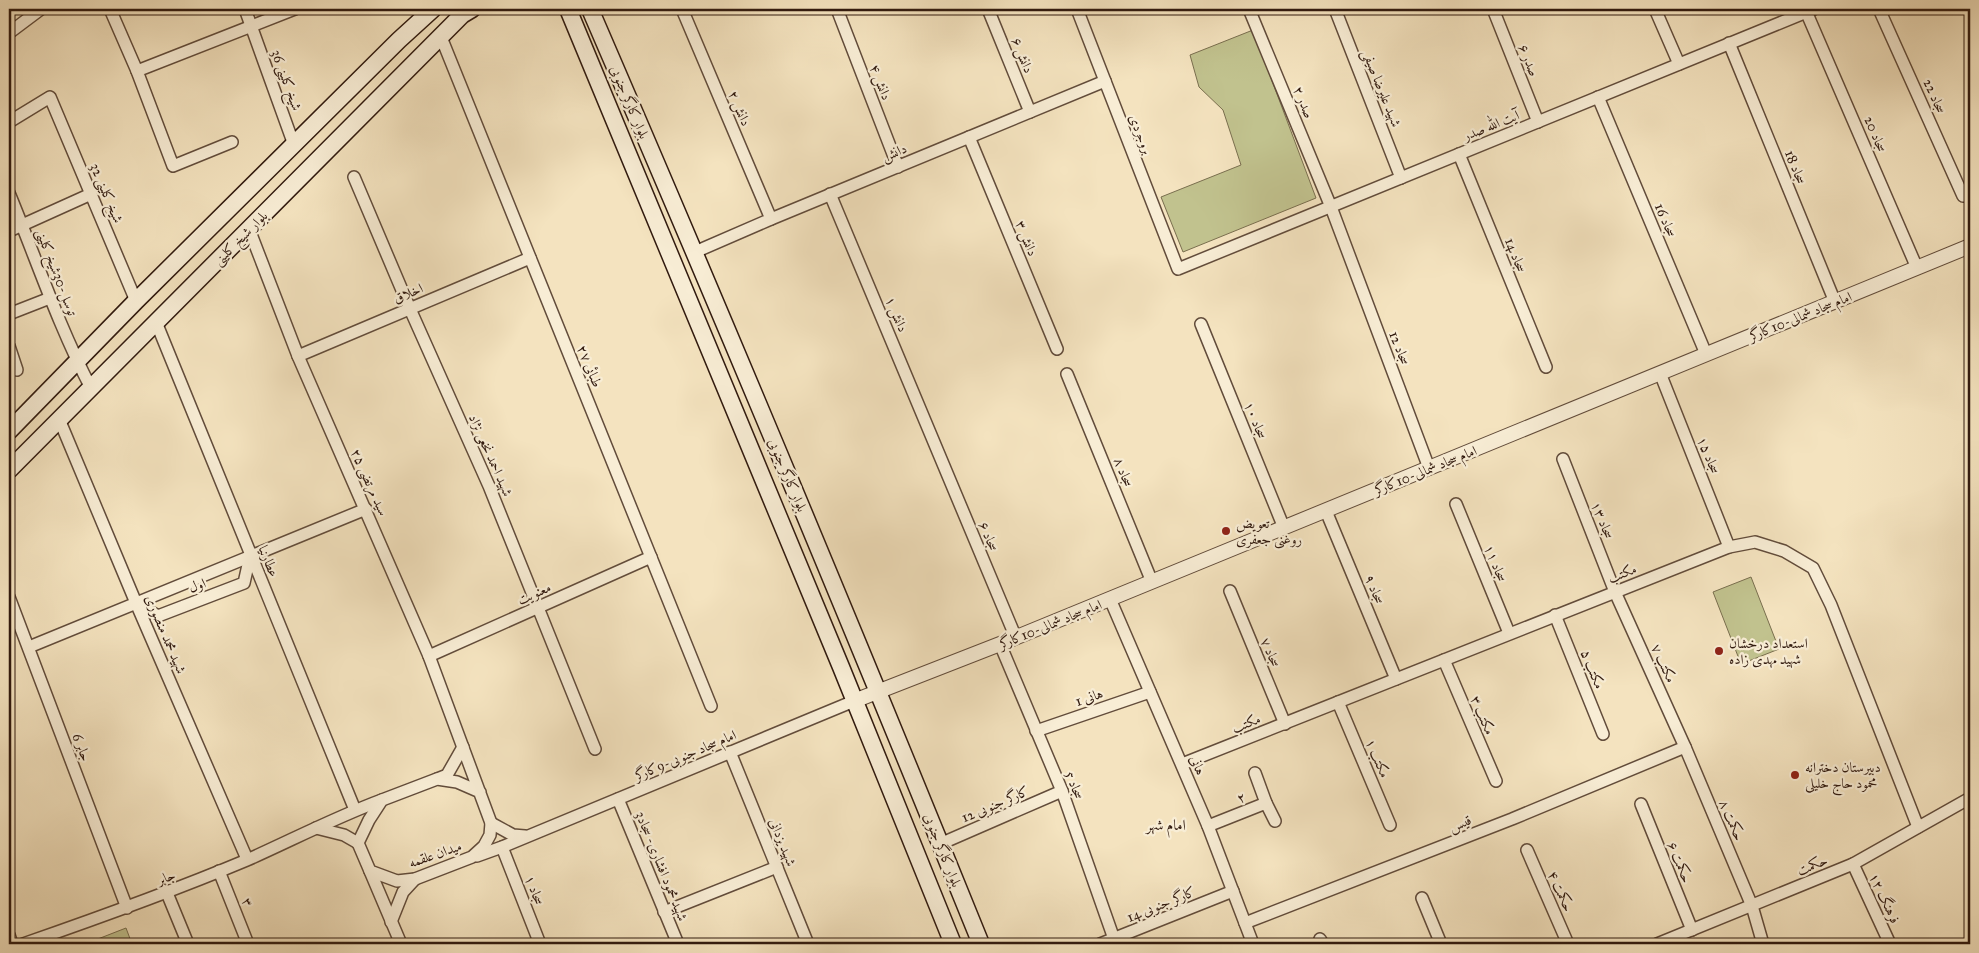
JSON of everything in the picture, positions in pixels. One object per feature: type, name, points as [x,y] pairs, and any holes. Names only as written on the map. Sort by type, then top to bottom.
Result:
[{"type":"main road","name":"بلوار شیخ کلینی","points":[[9,431],[136,301],[433,9]]},
{"type":"main road","name":"بلوار شیخ کلینی","points":[[9,470],[462,15],[472,9]]},
{"type":"main road","name":"بلوار کارگر جنوبی","points":[[568,9],[953,944]]},
{"type":"main road","name":"بلوار کارگر جنوبی","points":[[590,9],[695,252],[981,944]]},
{"type":"street","points":[[9,33],[41,9]]},
{"type":"street","points":[[110,9],[137,71],[173,166],[232,142]]},
{"type":"street","name":"شیخ کلینی 36","points":[[245,9],[294,145]]},
{"type":"street","points":[[137,71],[295,9]]},
{"type":"street","name":"دانش ۲","points":[[682,9],[771,219]]},
{"type":"street","name":"دانش ۴","points":[[837,9],[898,166]]},
{"type":"street","name":"دانش ۶","points":[[988,9],[1030,112]]},
{"type":"street","name":"بروجردی","points":[[1076,9],[1178,269]]},
{"type":"street","name":"صدر ۲","points":[[1249,9],[1343,239]]},
{"type":"street","name":"شهید علیرضا صیفی","points":[[1335,9],[1402,178]]},
{"type":"street","name":"صدر ۶","points":[[1493,9],[1538,122]]},
{"type":"street","points":[[1655,9],[1678,64]]},
{"type":"street","name":"سجاد 22","points":[[1879,9],[1963,196]]},
{"type":"street","name":"آیت الله صدر","points":[[1178,269],[1808,10]]},
{"type":"street","name":"سجاد 20","points":[[1808,10],[1917,268]]},
{"type":"street","name":"طبائی ۲۷","points":[[441,37],[711,706]]},
{"type":"street","name":"سجاد 18","points":[[1729,44],[1835,302]]},
{"type":"street","name":"دانش","points":[[695,252],[830,194],[1105,81]]},
{"type":"street","name":"شیخ کلینی 32","points":[[9,122],[50,97],[136,301]]},
{"type":"street","name":"سجاد 16","points":[[1598,97],[1706,354]]},
{"type":"street","name":"دانش ۳","points":[[970,137],[1057,350]]},
{"type":"street","name":"سجاد 14","points":[[1459,154],[1546,367]]},
{"type":"street","name":"شهید احمد نخعی نژاد","points":[[354,176],[410,309],[489,486],[594,749]]},
{"type":"street","name":"توسل-30شیخ کلینی","points":[[9,193],[50,298],[77,362],[91,388]]},
{"type":"street","points":[[9,230],[91,194]]},
{"type":"street","name":"دانش ۱","points":[[830,194],[935,445]]},
{"type":"street","name":"۲۵ سید مرتضی","points":[[249,229],[298,356],[429,656],[480,792]]},
{"type":"street","name":"سجاد 12","points":[[1343,239],[1429,468]]},
{"type":"street","name":"امام سجاد شمالی-10کارگر","points":[[854,701],[1016,638],[1970,246]]},
{"type":"street","name":"اخلاق","points":[[298,356],[530,258]]},
{"type":"street","points":[[9,314],[50,298]]},
{"type":"street","name":"عطارنیا","points":[[156,322],[250,556],[356,810]]},
{"type":"street","name":"سجاد ۱۰","points":[[1201,324],[1284,528]]},
{"type":"street","points":[[9,346],[17,370]]},
{"type":"street","name":"سجاد ۱۵","points":[[1660,373],[1729,547]]},
{"type":"street","name":"سجاد ۸","points":[[1067,374],[1152,582]]},
{"type":"street","name":"شهید محمد منصوری","points":[[59,419],[247,859]]},
{"type":"street","name":"سجاد ۶","points":[[935,445],[1016,638]]},
{"type":"street","name":"سجاد ۱۳","points":[[1563,459],[1615,592]]},
{"type":"street","name":"سجاد ۱۱","points":[[1456,504],[1509,634]]},
{"type":"street","name":"اول","points":[[29,647],[366,509]]},
{"type":"street","name":"سجاد ۹","points":[[1326,510],[1396,679]]},
{"type":"street","name":"مکتب","points":[[1182,764],[1729,547],[1755,542],[1784,551],[1813,568],[1832,605],[1918,827]]},
{"type":"street","name":"اول","points":[[136,603],[158,616],[244,583],[250,556]]},
{"type":"street","name":"معنویت","points":[[429,656],[651,557]]},
{"type":"street","name":"سجاد ۷","points":[[1230,591],[1285,724]]},
{"type":"street","name":"مکتب ۷","points":[[1615,592],[1685,747]]},
{"type":"street","name":"جابر 6","points":[[9,597],[127,908]]},
{"type":"street","name":"هانی","points":[[1110,599],[1208,826],[1253,944]]},
{"type":"street","name":"مکتب ۵","points":[[1555,615],[1603,734]]},
{"type":"street","name":"سجاد 5","points":[[1000,644],[1062,791],[1114,939]]},
{"type":"street","name":"مکتب ۳","points":[[1444,660],[1496,781]]},
{"type":"street","name":"هانی 1","points":[[1036,731],[1150,692]]},
{"type":"street","name":"امام سجاد جنوبی-9کارگر","points":[[472,858],[854,701]]},
{"type":"street","name":"مکتب ۱","points":[[1338,702],[1390,826]]},
{"type":"street","name":"حکمت ۸","points":[[1685,747],[1752,906],[1763,944]]},
{"type":"street","name":"قیس","points":[[1245,923],[1494,826],[1685,747]]},
{"type":"street","points":[[358,843],[369,820],[382,800],[447,775],[463,748]]},
{"type":"street","name":"شهید یزدانی","points":[[730,752],[808,944]]},
{"type":"street","points":[[1255,772],[1266,803]]},
{"type":"street","points":[[437,779],[456,782],[480,792],[491,822],[513,835],[527,836]]},
{"type":"street","name":"کارگر جنوبی 12","points":[[940,844],[1062,791]]},
{"type":"street","name":"حکمت","points":[[1657,944],[1853,864],[1970,798]]},
{"type":"street","name":"شهید محمود افشاری- سجاد3","points":[[618,799],[678,944]]},
{"type":"street","name":"جابر","points":[[23,944],[167,893],[382,800]]},
{"type":"street","name":"۲","points":[[1208,826],[1266,803],[1275,821]]},
{"type":"street","name":"حکمت ۶","points":[[1641,804],[1692,930]]},
{"type":"street","name":"میدان علقمه","points":[[370,871],[398,881],[415,879],[472,858],[484,846],[490,836],[491,822]]},
{"type":"street","points":[[316,828],[344,835],[358,843],[401,944]]},
{"type":"street","name":"سجاد ۱","points":[[502,847],[540,944]]},
{"type":"street","name":"حکمت ۴","points":[[1527,850],[1568,944]]},
{"type":"street","name":"فرهنگ ۱۲","points":[[1853,864],[1890,944]]},
{"type":"street","points":[[664,912],[776,867]]},
{"type":"street","name":"۳","points":[[219,871],[248,944]]},
{"type":"street","points":[[391,922],[403,892],[415,879]]},
{"type":"street","name":"کارگر جنوبی 14","points":[[1100,944],[1233,891]]},
{"type":"street","points":[[167,893],[188,944]]},
{"type":"street","points":[[1422,898],[1441,944]]},
{"type":"street","points":[[9,935],[12,944]]},
{"type":"green space","points":[[1253,30],[1316,198],[1183,252],[1161,197],[1241,165],[1223,110],[1199,87],[1190,55]]},
{"type":"green space","points":[[1751,577],[1779,649],[1741,664],[1713,592]]},
{"type":"green space","points":[[126,928],[132,944],[85,944]]},
{"type":"place","name":"تعویض روغنی جعفری","points":[[1226,531]]},
{"type":"place","name":"استعداد درخشان شهید مهدی زاده","points":[[1719,651]]},
{"type":"place","name":"دبيرستان دخترانه محمود حاج خلیلی","points":[[1795,775]]},
{"type":"district","name":"امام شهر","points":[[1166,825]]}]
